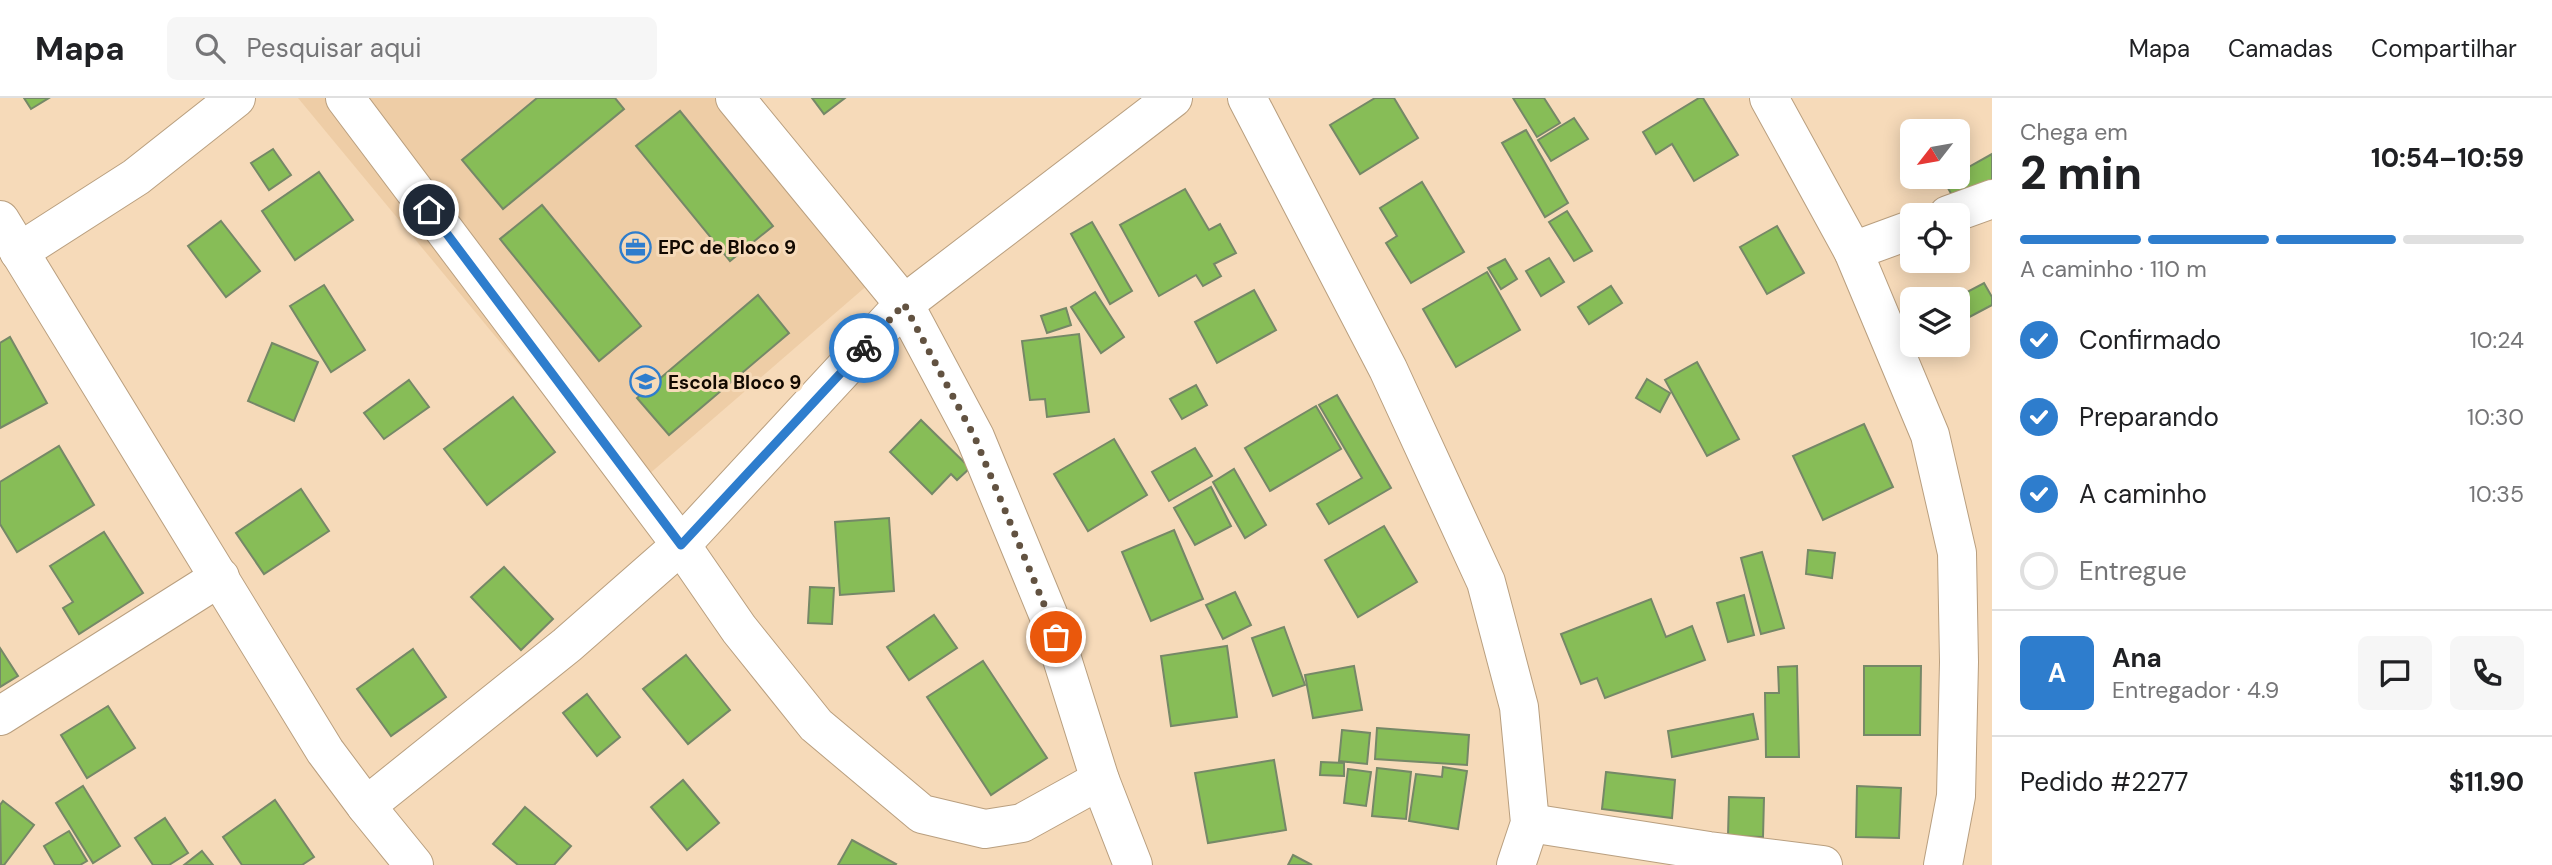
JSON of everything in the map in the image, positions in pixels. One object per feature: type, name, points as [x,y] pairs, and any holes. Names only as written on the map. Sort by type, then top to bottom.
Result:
[{"type":"street","points":[[19,252],[136,177],[236,98]]},
{"type":"street","points":[[345,98],[681,545],[739,629],[816,725],[922,814],[985,829],[1022,823],[1100,780]]},
{"type":"street","points":[[735,98],[904,304],[975,438],[1048,614],[1100,780],[1133,865]]},
{"type":"street","points":[[366,806],[557,654],[681,545],[904,304],[1172,98]]},
{"type":"street","points":[[1247,98],[1388,369],[1486,582],[1519,707],[1530,823],[1516,865]]},
{"type":"street","points":[[1769,98],[1853,251],[1930,435],[1957,553],[1959,662],[1956,796],[1943,865]]},
{"type":"street","points":[[1970,207],[1992,199]]},
{"type":"street","points":[[0,220],[325,751],[414,865]]},
{"type":"street","points":[[1853,251],[1900,234]]},
{"type":"street","points":[[0,716],[220,577]]},
{"type":"street","points":[[1530,823],[1823,865]]},
{"type":"shaded area","name":"Escola Bloco 9","points":[[298,98],[742,98],[885,270],[626,494]]},
{"type":"building","points":[[24,98],[49,98],[31,109]]},
{"type":"building","points":[[537,98],[615,98],[624,109],[503,209],[462,160]]},
{"type":"building","points":[[812,98],[845,98],[824,114]]},
{"type":"building","points":[[1375,98],[1394,98],[1418,138],[1360,174],[1330,125]]},
{"type":"building","points":[[1513,98],[1544,98],[1560,123],[1537,137]]},
{"type":"building","points":[[1703,98],[1738,155],[1694,181],[1672,144],[1656,154],[1643,132]]},
{"type":"building","points":[[680,111],[773,226],[730,261],[636,146]]},
{"type":"building","points":[[1574,118],[1588,139],[1551,161],[1538,140]]},
{"type":"building","points":[[1526,130],[1568,203],[1545,217],[1502,143]]},
{"type":"building","points":[[273,149],[291,175],[269,190],[251,163]]},
{"type":"building","points":[[1992,154],[1992,189],[1968,203],[1956,203],[1948,189],[1970,189],[1970,166]]},
{"type":"building","points":[[319,172],[353,220],[295,260],[262,211]]},
{"type":"building","points":[[1422,182],[1464,252],[1411,283],[1386,243],[1397,236],[1380,208]]},
{"type":"building","points":[[1185,189],[1209,230],[1220,224],[1236,253],[1214,264],[1221,276],[1203,286],[1196,275],[1159,296],[1120,225]]},
{"type":"building","points":[[542,205],[641,326],[599,361],[500,239]]},
{"type":"building","points":[[1567,211],[1592,251],[1574,261],[1549,222]]},
{"type":"building","points":[[221,221],[260,271],[226,297],[188,246]]},
{"type":"building","points":[[1092,222],[1132,291],[1110,304],[1071,234]]},
{"type":"building","points":[[1777,226],[1804,273],[1767,294],[1740,247]]},
{"type":"building","points":[[1549,258],[1564,282],[1541,296],[1526,271]]},
{"type":"building","points":[[1505,259],[1517,279],[1501,289],[1488,268]]},
{"type":"building","points":[[1487,272],[1520,330],[1456,367],[1423,309]]},
{"type":"building","points":[[1984,283],[1992,297],[1992,305],[1970,317],[1970,290]]},
{"type":"building","points":[[324,285],[365,350],[331,372],[290,306]]},
{"type":"building","points":[[1611,286],[1622,303],[1589,324],[1578,307]]},
{"type":"building","points":[[1254,290],[1276,330],[1217,363],[1195,322]]},
{"type":"building","points":[[1095,292],[1124,337],[1101,353],[1071,307]]},
{"type":"building","points":[[758,295],[789,333],[669,435],[637,398]]},
{"type":"building","points":[[1066,308],[1071,325],[1047,333],[1041,316]]},
{"type":"building","points":[[1079,334],[1089,412],[1047,417],[1045,399],[1030,400],[1022,341]]},
{"type":"building","points":[[10,337],[47,403],[0,428],[0,343]]},
{"type":"building","points":[[272,343],[318,362],[294,421],[248,401]]},
{"type":"building","points":[[1697,362],[1739,439],[1707,456],[1665,380]]},
{"type":"building","points":[[1647,379],[1670,393],[1660,412],[1636,398]]},
{"type":"building","points":[[409,380],[429,407],[384,439],[364,413]]},
{"type":"building","points":[[1196,385],[1207,405],[1182,419],[1170,399]]},
{"type":"building","points":[[1337,395],[1391,488],[1329,524],[1317,504],[1362,478],[1319,405]]},
{"type":"building","points":[[513,397],[555,452],[487,505],[444,449]]},
{"type":"building","points":[[1316,406],[1341,449],[1270,491],[1245,448]]},
{"type":"building","points":[[921,420],[970,468],[957,480],[951,474],[932,494],[890,452]]},
{"type":"building","points":[[1864,424],[1893,487],[1823,520],[1793,456]]},
{"type":"building","points":[[1114,439],[1147,495],[1088,531],[1054,474]]},
{"type":"building","points":[[59,446],[94,505],[17,552],[0,524],[0,482]]},
{"type":"building","points":[[1195,448],[1212,476],[1169,501],[1152,472]]},
{"type":"building","points":[[1234,469],[1266,525],[1245,538],[1213,482]]},
{"type":"building","points":[[1211,487],[1231,526],[1195,545],[1174,508]]},
{"type":"building","points":[[301,489],[329,531],[264,574],[236,533]]},
{"type":"building","points":[[889,518],[894,591],[840,595],[835,522]]},
{"type":"building","points":[[1384,526],[1417,582],[1358,617],[1325,560]]},
{"type":"building","points":[[1174,530],[1203,599],[1151,621],[1122,552]]},
{"type":"building","points":[[104,532],[143,593],[79,634],[63,608],[73,602],[50,566]]},
{"type":"building","points":[[1808,550],[1835,553],[1832,578],[1806,574]]},
{"type":"building","points":[[1762,552],[1784,628],[1761,634],[1741,558]]},
{"type":"building","points":[[504,567],[553,619],[521,650],[471,597]]},
{"type":"building","points":[[810,587],[834,588],[832,624],[808,623]]},
{"type":"building","points":[[1235,592],[1251,625],[1223,639],[1206,605]]},
{"type":"building","points":[[1744,595],[1754,635],[1728,642],[1717,603]]},
{"type":"building","points":[[1651,599],[1666,637],[1692,626],[1705,660],[1605,698],[1597,678],[1581,684],[1561,634]]},
{"type":"building","points":[[934,615],[957,648],[909,680],[887,647]]},
{"type":"building","points":[[1284,627],[1305,685],[1273,696],[1252,638]]},
{"type":"building","points":[[1227,646],[1237,717],[1171,726],[1161,656]]},
{"type":"building","points":[[0,648],[18,676],[0,687]]},
{"type":"building","points":[[413,649],[446,697],[391,736],[357,689]]},
{"type":"building","points":[[686,655],[730,710],[688,744],[643,689]]},
{"type":"building","points":[[983,661],[1047,758],[991,795],[927,697]]},
{"type":"building","points":[[1354,666],[1362,710],[1313,718],[1305,675]]},
{"type":"building","points":[[1797,666],[1799,757],[1766,757],[1765,693],[1779,693],[1778,667]]},
{"type":"building","points":[[1864,666],[1921,666],[1920,735],[1864,735]]},
{"type":"building","points":[[587,694],[620,737],[597,756],[563,713]]},
{"type":"building","points":[[108,706],[135,748],[87,778],[61,735]]},
{"type":"building","points":[[1753,714],[1758,739],[1672,757],[1668,731]]},
{"type":"building","points":[[1377,728],[1469,735],[1467,765],[1375,759]]},
{"type":"building","points":[[1342,730],[1370,733],[1367,764],[1339,761]]},
{"type":"building","points":[[1274,760],[1286,830],[1208,843],[1195,773]]},
{"type":"building","points":[[1321,762],[1344,763],[1344,776],[1320,775]]},
{"type":"building","points":[[1443,767],[1467,771],[1458,829],[1409,821],[1416,774],[1442,777]]},
{"type":"building","points":[[1377,768],[1411,772],[1406,819],[1372,816]]},
{"type":"building","points":[[1348,769],[1371,772],[1366,806],[1344,803]]},
{"type":"building","points":[[1606,772],[1675,780],[1672,818],[1602,809]]},
{"type":"building","points":[[683,780],[719,823],[687,850],[651,807]]},
{"type":"building","points":[[83,786],[120,846],[93,863],[56,803]]},
{"type":"building","points":[[1857,786],[1901,788],[1899,838],[1856,837]]},
{"type":"building","points":[[1729,797],[1764,798],[1763,837],[1728,836]]},
{"type":"building","points":[[275,800],[314,857],[302,865],[242,865],[223,837]]},
{"type":"building","points":[[3,801],[34,825],[4,865],[1,865],[0,805]]},
{"type":"building","points":[[525,807],[571,846],[554,865],[518,865],[493,844]]},
{"type":"building","points":[[165,818],[188,853],[169,865],[153,865],[135,838]]},
{"type":"building","points":[[69,831],[87,861],[80,865],[55,865],[44,846]]},
{"type":"building","points":[[852,840],[896,864],[838,865]]},
{"type":"building","points":[[202,851],[213,865],[184,865]]},
{"type":"building","points":[[1293,855],[1312,865],[1288,865]]},
{"type":"way so far","points":[[864,348],[904,304],[975,438],[1056,637]]},
{"type":"place","name":"EPC de Bloco 9","points":[[635,247]]},
{"type":"place","name":"Escola Bloco 9","points":[[645,382]]},
{"type":"route","points":[[429,210],[681,545],[864,348]]}]
